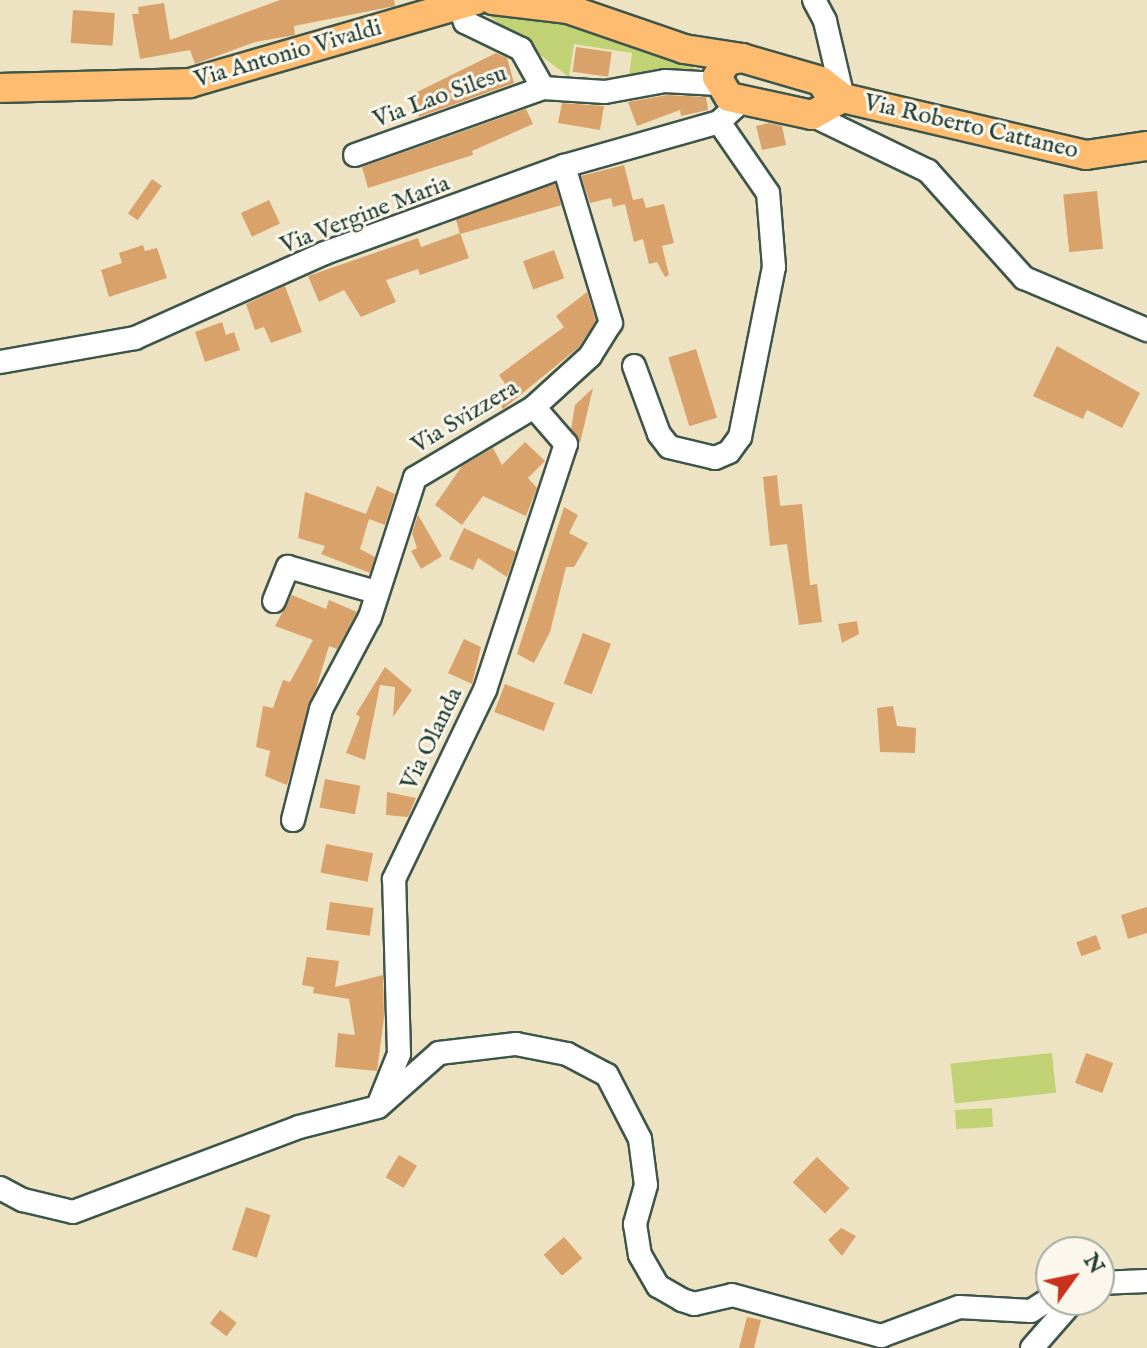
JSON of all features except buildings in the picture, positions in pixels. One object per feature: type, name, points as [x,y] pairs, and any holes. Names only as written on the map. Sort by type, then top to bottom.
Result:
[{"type":"main road","points":[[493,0],[568,9],[684,49],[742,58],[821,95]]},
{"type":"main road","name":"Via Antonio Vivaldi","points":[[0,88],[190,83],[464,2]]},
{"type":"main road","points":[[684,49],[718,82],[725,95],[743,100],[821,95]]},
{"type":"main road","points":[[718,82],[723,64],[742,58]]},
{"type":"main road","name":"Via Roberto Cattaneo","points":[[821,95],[1086,155],[1147,146]]},
{"type":"street","points":[[814,0],[825,21],[829,51],[821,95]]},
{"type":"street","name":"Via Lao Silesu","points":[[464,2],[465,22],[521,49],[543,88]]},
{"type":"street","points":[[821,95],[829,51]]},
{"type":"street","name":"Via Lao Silesu","points":[[355,155],[543,88],[605,92],[665,81],[718,82]]},
{"type":"street","points":[[821,95],[928,171],[1024,278],[1147,330]]},
{"type":"street","name":"Via Vergine Maria","points":[[0,362],[135,338],[325,253],[435,217],[564,166],[719,122],[743,100]]},
{"type":"street","points":[[634,366],[669,447],[715,458],[729,452],[740,437],[774,267],[768,193],[719,122]]},
{"type":"street","name":"Via Svizzera","points":[[293,820],[321,709],[370,617],[415,478],[534,407],[590,356],[611,323],[564,166]]},
{"type":"street","name":"Via Olanda","points":[[378,1107],[399,1054],[394,879],[485,690],[566,444],[534,407]]},
{"type":"street","points":[[274,601],[288,567],[376,592]]},
{"type":"street","points":[[0,1188],[23,1200],[73,1212],[299,1127],[378,1107],[439,1053],[516,1044],[567,1054],[607,1075],[640,1139],[646,1185],[635,1224],[640,1255],[658,1286],[694,1304],[732,1295],[881,1336],[959,1307],[1031,1311],[1035,1308]]},
{"type":"street","points":[[1115,1282],[1147,1281]]},
{"type":"street","points":[[1032,1348],[1060,1316]]},
{"type":"green space","points":[[501,5],[672,48],[702,76],[628,84],[632,53],[574,44],[569,77],[488,15]]},
{"type":"green space","points":[[1052,1053],[1056,1093],[955,1103],[951,1064]]},
{"type":"green space","points":[[992,1108],[993,1127],[956,1129],[955,1110]]}]
